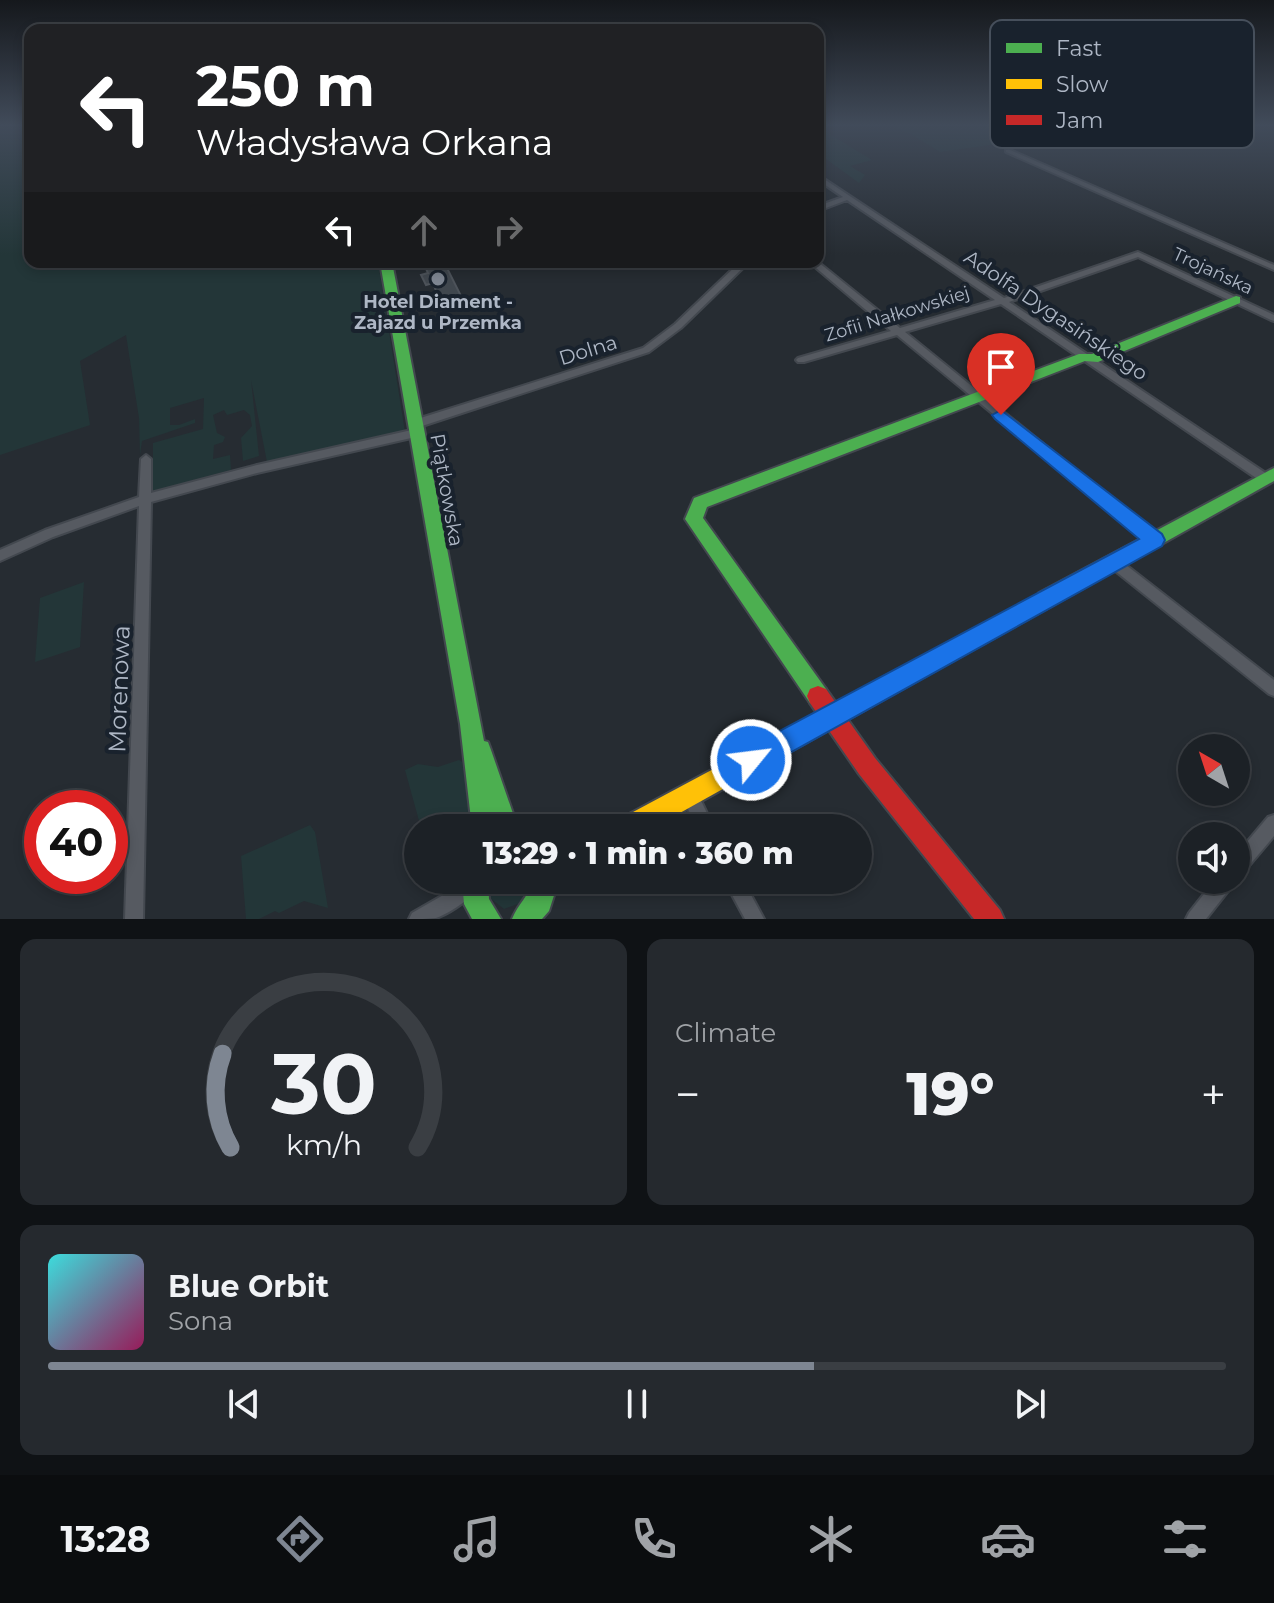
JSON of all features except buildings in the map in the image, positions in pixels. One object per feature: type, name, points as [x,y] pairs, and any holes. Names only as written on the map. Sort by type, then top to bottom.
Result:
[{"type":"street","points":[[1049,169],[1274,268]]},
{"type":"street","name":"Adolfa Dygasińskiego","points":[[824,181],[998,300],[1271,479]]},
{"type":"street","points":[[824,207],[848,197]]},
{"type":"street","name":"Zofii Nałkowskiej","points":[[801,360],[1138,254]]},
{"type":"street","name":"Trojańska","points":[[1138,254],[1274,318]]},
{"type":"street","name":"Piątkowska","points":[[387,268],[471,724],[482,814]]},
{"type":"street","name":"Dolna","points":[[0,556],[80,520],[415,429],[646,350],[678,326],[739,268]]},
{"type":"street","points":[[820,268],[1154,540]]},
{"type":"street","points":[[991,919],[867,766],[694,519],[700,503],[977,396],[1084,357],[1093,359],[1236,300]]},
{"type":"street","name":"Morenowa","points":[[134,919],[146,459]]},
{"type":"street","points":[[653,814],[1271,479]]},
{"type":"street","points":[[1113,562],[1274,689]]},
{"type":"street","name":"Piątkowska","points":[[471,724],[501,814]]},
{"type":"street","points":[[689,794],[699,814]]},
{"type":"street","points":[[1250,851],[1274,823]]},
{"type":"street","points":[[418,919],[460,894]]},
{"type":"street","points":[[476,894],[478,917]]},
{"type":"street","points":[[532,916],[542,894]]},
{"type":"street","points":[[741,894],[755,919]]},
{"type":"street","points":[[1195,919],[1215,894]]},
{"type":"shaded area","points":[[0,169],[24,169],[24,268],[379,268],[405,432],[267,462],[251,380],[259,456],[243,461],[241,438],[252,426],[250,415],[244,410],[227,415],[224,410],[213,415],[217,433],[225,437],[223,442],[214,445],[213,459],[230,455],[231,470],[153,491],[153,443],[203,429],[204,398],[170,408],[170,425],[195,419],[195,423],[142,441],[140,455],[139,418],[126,335],[80,361],[90,425],[0,455]]},
{"type":"shaded area","points":[[840,169],[855,169],[865,175],[859,183]]},
{"type":"shaded area","points":[[84,582],[80,647],[35,662],[40,598]]},
{"type":"shaded area","points":[[459,760],[462,762],[471,814],[417,814],[405,770],[418,764],[438,767]]},
{"type":"shaded area","points":[[310,825],[315,832],[328,908],[304,901],[279,913],[275,911],[259,919],[246,919],[241,856]]},
{"type":"shaded area","points":[[490,894],[527,894],[523,902],[504,909],[490,898]]},
{"type":"traffic: fast","points":[[387,268],[471,724],[482,814]]},
{"type":"traffic: fast","points":[[818,696],[694,519],[700,503],[1084,357],[1093,359],[1236,300]]},
{"type":"traffic: fast","points":[[1046,599],[1274,474]]},
{"type":"traffic: fast","points":[[480,750],[501,814]]},
{"type":"traffic: fast","points":[[476,894],[477,904],[488,919]]},
{"type":"traffic: fast","points":[[525,919],[540,902],[542,894]]},
{"type":"traffic: slow","points":[[654,814],[1046,599]]},
{"type":"traffic: jam","points":[[818,696],[867,766],[991,919]]},
{"type":"place","name":"Hotel Diament - Zajazd u Przemka","points":[[438,279]]},
{"type":"route","points":[[751,760],[1154,540],[1001,415]]}]
